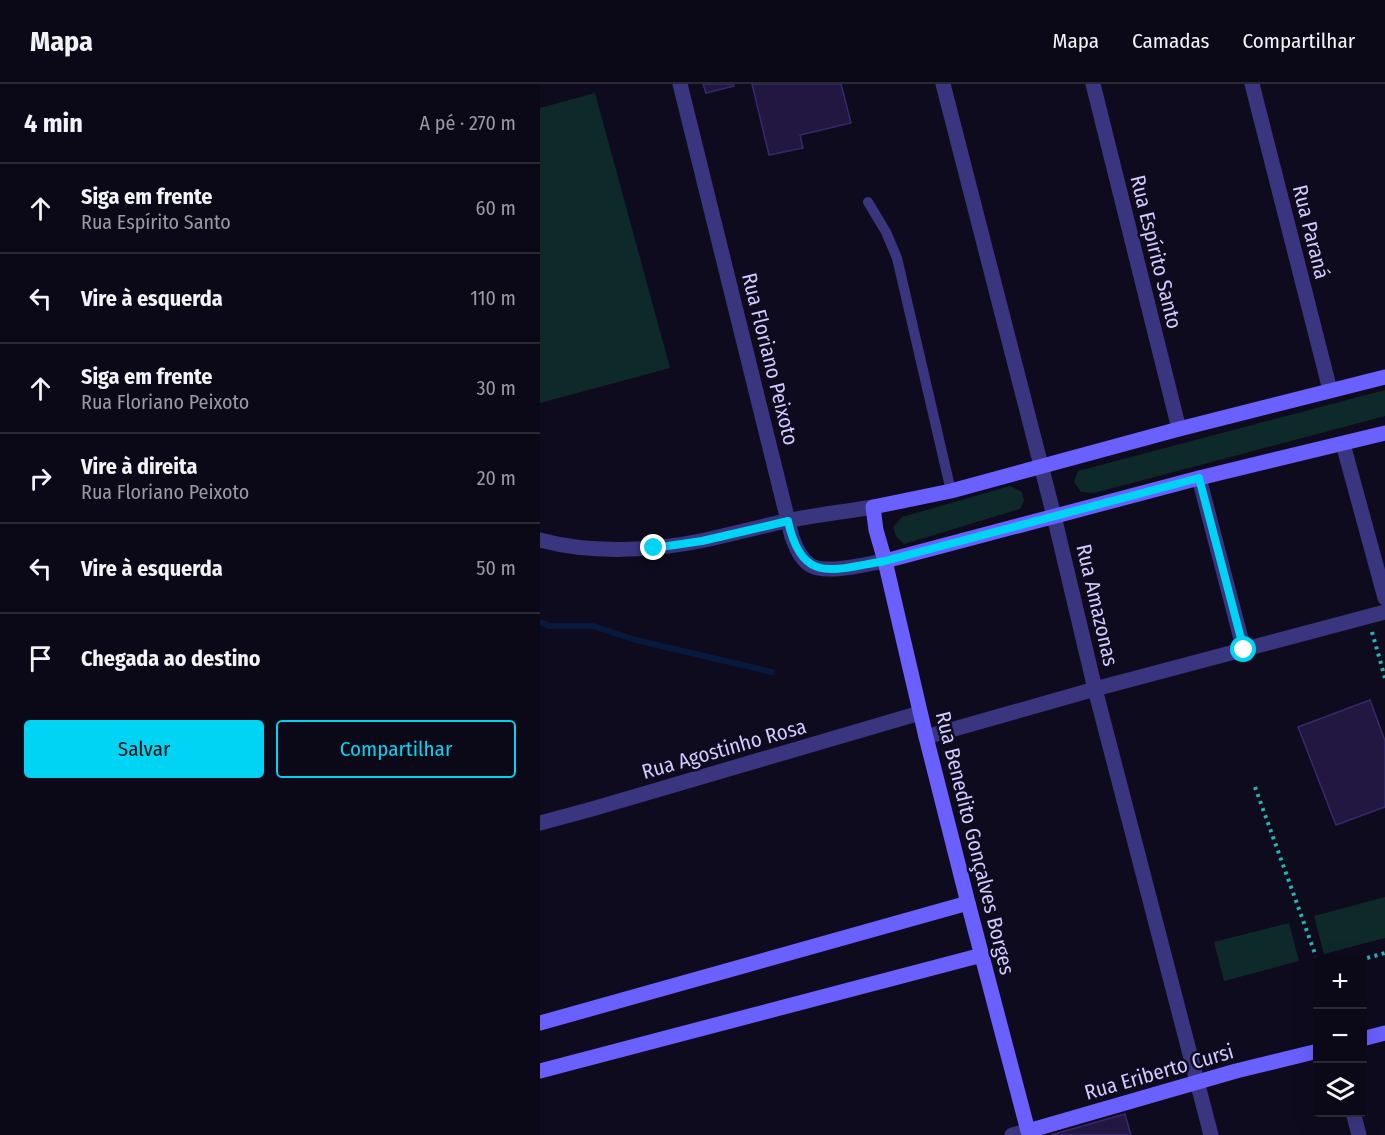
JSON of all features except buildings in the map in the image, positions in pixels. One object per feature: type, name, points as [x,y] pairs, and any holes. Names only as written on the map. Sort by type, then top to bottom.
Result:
[{"type":"street","name":"Rua Floriano Peixoto","points":[[680,84],[792,537],[801,556],[818,568],[842,568],[885,561]]},
{"type":"street","name":"Rua Amazonas","points":[[944,84],[1054,516],[1095,689],[1211,1135]]},
{"type":"street","name":"Rua Espírito Santo","points":[[1094,84],[1179,429]]},
{"type":"street","name":"Rua Paraná","points":[[1252,84],[1330,390]]},
{"type":"street","points":[[540,540],[580,548],[610,549],[654,548],[702,541],[788,521],[951,491],[1179,429],[1385,377]]},
{"type":"street","points":[[885,561],[1199,478],[1385,433]]},
{"type":"street","points":[[1343,444],[1385,598]]},
{"type":"street","points":[[1199,478],[1244,650]]},
{"type":"street","name":"Rua Benedito Gonçalves Borges","points":[[873,507],[876,530],[920,713],[1029,1133]]},
{"type":"street","points":[[926,737],[1095,689],[1385,612]]},
{"type":"street","name":"Rua Agostinho Rosa","points":[[540,823],[920,713]]},
{"type":"street","points":[[540,1023],[968,903]]},
{"type":"street","points":[[540,1071],[982,955]]},
{"type":"street","points":[[1367,1038],[1385,1033]]},
{"type":"street","name":"Rua Eriberto Cursi","points":[[1012,1135],[1029,1133],[1198,1082],[1313,1052]]},
{"type":"street","points":[[1354,1117],[1359,1135]]},
{"type":"lane","points":[[868,202],[886,232],[897,258],[951,491]]},
{"type":"path","points":[[1368,617],[1385,678]]},
{"type":"path","points":[[1255,787],[1315,955]]},
{"type":"path","points":[[1367,958],[1385,953]]},
{"type":"green space","points":[[595,93],[670,368],[540,403],[540,108]]},
{"type":"green space","points":[[1385,390],[1385,416],[1094,493],[1081,492],[1074,482],[1078,471]]},
{"type":"green space","points":[[1010,486],[1022,492],[1024,501],[1020,509],[904,544],[896,536],[893,527],[902,517]]},
{"type":"green space","points":[[1385,897],[1385,938],[1324,954],[1314,916]]},
{"type":"green space","points":[[1289,923],[1299,961],[1224,981],[1214,942]]},
{"type":"waterway","points":[[540,622],[549,626],[593,626],[636,640],[772,672]]},
{"type":"route","points":[[654,548],[702,541],[788,521],[792,537],[801,556],[810,564],[818,568],[842,568],[885,561],[1199,478],[1244,650]]}]
